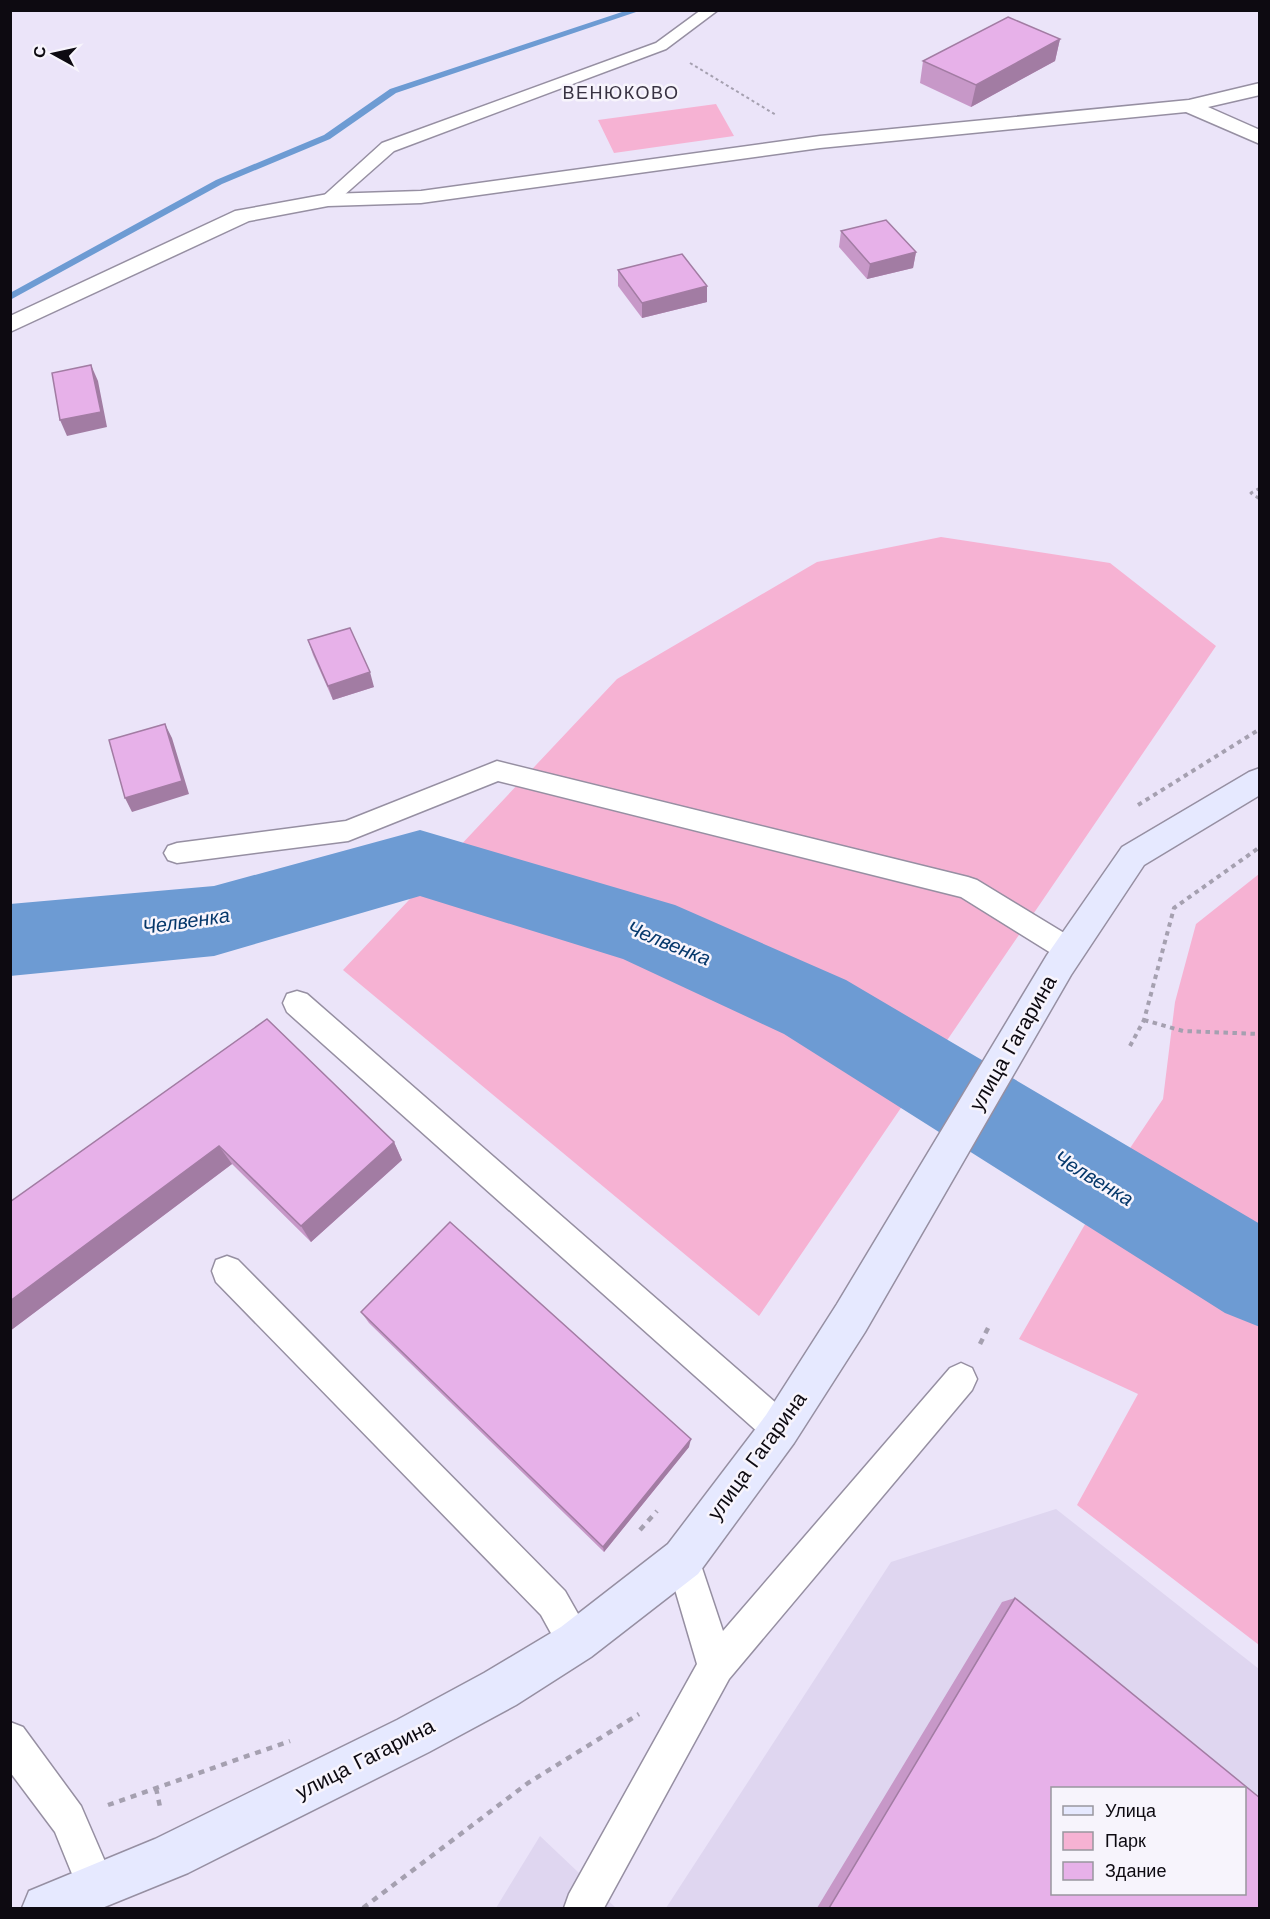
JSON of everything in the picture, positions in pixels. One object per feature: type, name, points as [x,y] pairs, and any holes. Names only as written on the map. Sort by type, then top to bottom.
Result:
[{"type":"main road","name":"улица Гагарина","points":[[46,1908],[171,1856],[412,1736],[500,1689],[576,1642],[683,1559],[780,1429],[851,1318],[1064,957],[1133,855],[1260,780]]},
{"type":"street","points":[[10,325],[243,216],[328,200],[421,197],[820,142],[1189,106],[1260,89]]},
{"type":"street","points":[[1189,106],[1260,138]]},
{"type":"lane","points":[[328,200],[388,147],[661,45],[711,10]]},
{"type":"lane","points":[[177,854],[348,831],[497,771],[968,888],[1064,957]]},
{"type":"lane","points":[[297,1003],[780,1429]]},
{"type":"lane","points":[[227,1271],[553,1603],[576,1642]]},
{"type":"lane","points":[[583,1908],[716,1666],[961,1379]]},
{"type":"lane","points":[[683,1559],[716,1666]]},
{"type":"lane","points":[[10,1740],[68,1819],[97,1887]]},
{"type":"path","points":[[661,45],[820,142]]},
{"type":"path","points":[[1260,488],[1251,493],[1260,499]]},
{"type":"path","points":[[1130,1046],[1144,1020],[1174,908],[1260,847]]},
{"type":"path","points":[[1144,1020],[1183,1031],[1260,1034]]},
{"type":"path","points":[[635,1536],[659,1509]]},
{"type":"path","points":[[363,1908],[528,1783],[647,1709]]},
{"type":"path","points":[[68,1819],[298,1738]]},
{"type":"shaded area","points":[[1056,1509],[1259,1669],[1259,1908],[666,1908],[891,1562]]},
{"type":"shaded area","points":[[540,1836],[616,1908],[496,1908]]},
{"type":"green space","points":[[716,104],[734,136],[614,153],[598,120]]},
{"type":"green space","points":[[941,537],[1110,563],[1216,646],[759,1316],[343,970],[617,679],[817,562]]},
{"type":"green space","points":[[1259,874],[1259,1645],[1077,1505],[1138,1394],[1019,1339],[1122,1160],[1163,1099],[1175,1002],[1196,924]]},
{"type":"building","points":[[1008,17],[1060,39],[976,85],[923,61]]},
{"type":"building","points":[[886,220],[916,252],[870,264],[841,231]]},
{"type":"building","points":[[682,254],[707,286],[642,303],[618,270]]},
{"type":"building","points":[[91,365],[101,412],[60,420],[52,373]]},
{"type":"building","points":[[350,628],[370,672],[328,686],[308,640]]},
{"type":"building","points":[[165,724],[182,781],[125,798],[109,740]]},
{"type":"building","points":[[267,1019],[394,1142],[301,1226],[219,1146],[10,1301],[10,1202]]},
{"type":"building","points":[[450,1222],[691,1439],[603,1547],[361,1312]]},
{"type":"building","points":[[1015,1598],[1260,1798],[1260,1908],[829,1908]]},
{"type":"waterway","points":[[10,297],[219,182],[327,137],[393,91],[638,10]]},
{"type":"waterway","name":"Челвенка","points":[[10,940],[214,921],[420,863],[645,930],[815,1007],[1260,1279]]},
{"type":"district","name":"ВЕНЮКОВО","points":[[621,93]]}]
